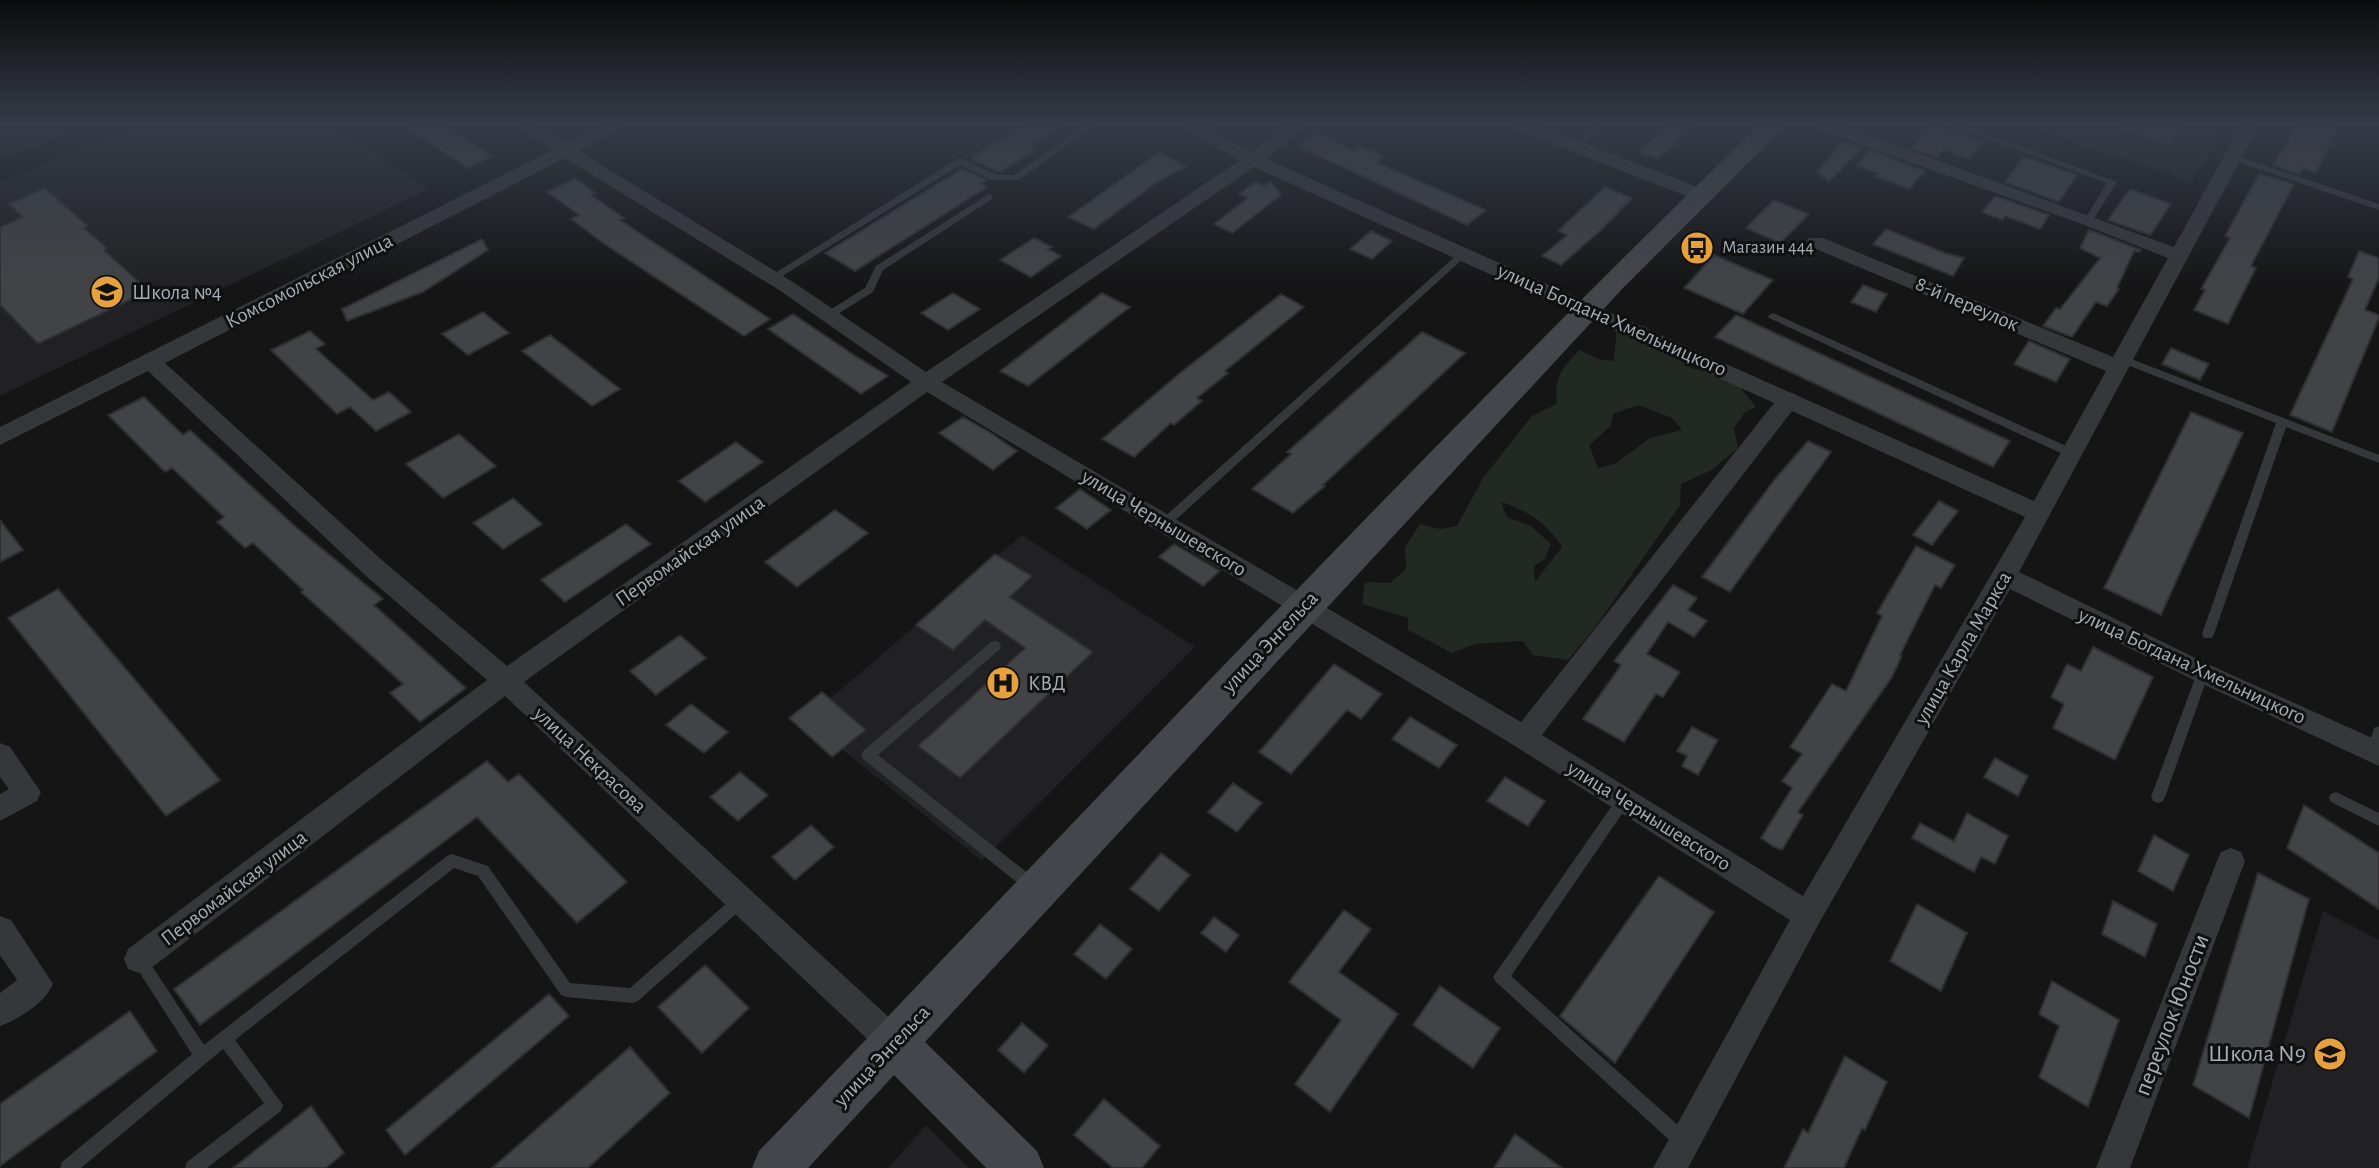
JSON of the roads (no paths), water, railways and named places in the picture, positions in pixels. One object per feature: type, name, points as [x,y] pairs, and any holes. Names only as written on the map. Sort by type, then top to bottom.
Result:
[{"type":"street","name":"Комсомольская улица","points":[[0,437],[509,180]]},
{"type":"street","name":"улица Чернышевского","points":[[611,180],[772,278],[926,382],[1524,738],[1808,915]]},
{"type":"street","name":"Первомайская улица","points":[[139,959],[506,681],[926,382],[1224,180]]},
{"type":"street","name":"улица Богдана Хмельницкого","points":[[1297,180],[2038,513]]},
{"type":"street","points":[[1660,180],[1701,195]]},
{"type":"street","name":"улица Энгельса","points":[[789,1164],[894,1043],[1037,889],[1304,606],[1717,180]]},
{"type":"street","points":[[1976,180],[2089,220],[2178,256]]},
{"type":"street","name":"улица Карла Маркса","points":[[1670,1168],[1808,915],[2005,576],[2220,180]]},
{"type":"street","name":"8-й переулок","points":[[1816,242],[2119,363]]},
{"type":"street","name":"улица Некрасова","points":[[151,362],[373,568],[506,681],[894,1043],[1020,1168]]},
{"type":"street","points":[[1524,738],[1789,400]]},
{"type":"street","name":"улица Богдана Хмельницкого","points":[[2005,576],[2203,673],[2377,746]]},
{"type":"street","points":[[0,755],[27,792],[0,809]]},
{"type":"street","name":"переулок Юности","points":[[2113,1168],[2231,861]]},
{"type":"street","points":[[0,930],[38,984],[0,1011]]},
{"type":"lane","points":[[772,278],[930,180]]},
{"type":"lane","points":[[2089,220],[2112,182],[2105,180]]},
{"type":"lane","points":[[2298,180],[2379,207]]},
{"type":"lane","points":[[828,316],[869,290],[879,268],[989,197]]},
{"type":"lane","points":[[1165,523],[1463,254]]},
{"type":"lane","points":[[1773,316],[2071,453]]},
{"type":"lane","name":"8-й переулок","points":[[2119,363],[2379,459]]},
{"type":"lane","points":[[2208,634],[2283,422]]},
{"type":"lane","points":[[995,646],[868,755],[1037,889]]},
{"type":"lane","points":[[2158,797],[2203,673]]},
{"type":"lane","points":[[2336,798],[2379,820]]},
{"type":"lane","points":[[1623,801],[1501,977],[1683,1141]]},
{"type":"lane","points":[[68,1168],[202,1056],[452,861],[483,871],[566,990],[633,996],[740,901]]},
{"type":"lane","points":[[139,959],[202,1056]]},
{"type":"lane","points":[[193,1168],[275,1105],[225,1039]]},
{"type":"place","name":"Магазин 444","points":[[1697,248]]},
{"type":"place","name":"Школа №4","points":[[107,292]]},
{"type":"place","name":"КВД","points":[[1003,683]]},
{"type":"place","name":"Школа N9","points":[[2330,1054]]}]
